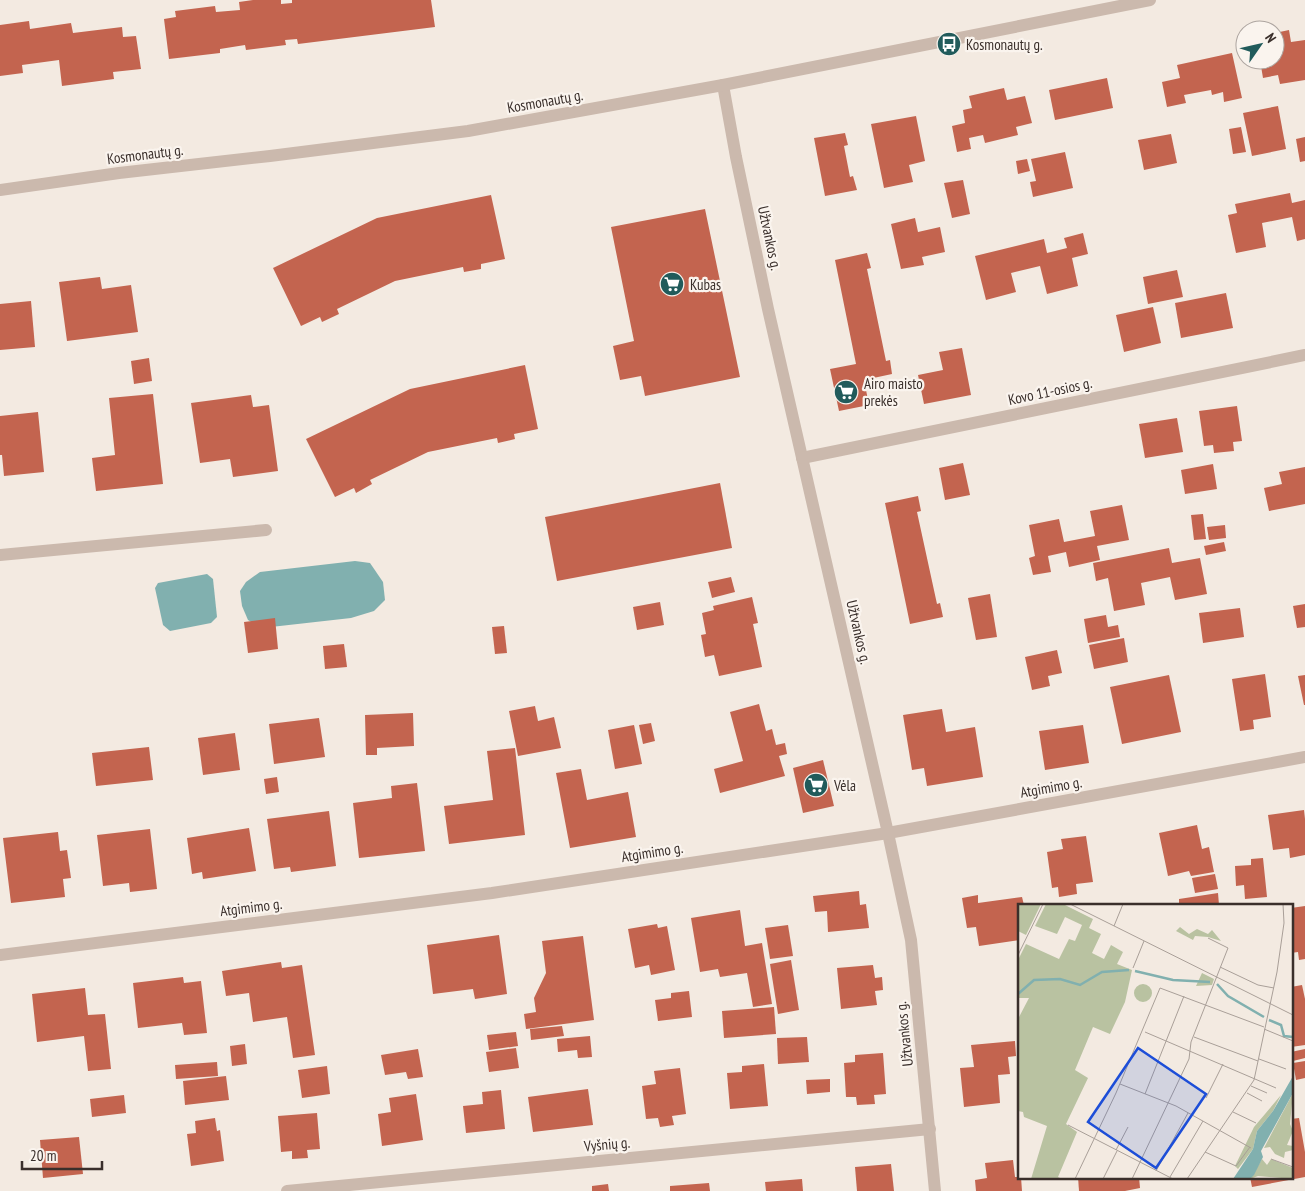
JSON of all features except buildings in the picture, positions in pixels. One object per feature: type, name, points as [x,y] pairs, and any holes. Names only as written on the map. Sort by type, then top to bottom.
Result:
[{"type":"street","name":"Kosmonautų g.","points":[[0,190],[119,173],[468,131],[723,85],[1150,0]]},
{"type":"street","name":"Užtvankos g.","points":[[723,85],[768,309],[911,940],[935,1191]]},
{"type":"street","name":"Kovo 11-osios g.","points":[[802,458],[1305,355]]},
{"type":"street","points":[[0,555],[266,530]]},
{"type":"street","name":"Atgimimo g.","points":[[0,955],[492,893],[888,833],[1305,757]]},
{"type":"street","name":"Vyšnių g.","points":[[287,1191],[930,1130]]},
{"type":"water","points":[[355,561],[370,563],[383,582],[385,600],[374,611],[351,618],[262,628],[248,620],[242,606],[240,591],[246,582],[260,572]]},
{"type":"water","points":[[207,574],[213,579],[217,617],[211,623],[170,631],[163,625],[155,588],[158,583]]},
{"type":"place","name":"Kosmonautų g.","points":[[949,44]]},
{"type":"place","name":"Kubas","points":[[672,284]]},
{"type":"place","name":"Airo maisto prekės","points":[[846,392]]},
{"type":"place","name":"Vėla","points":[[816,785]]}]
